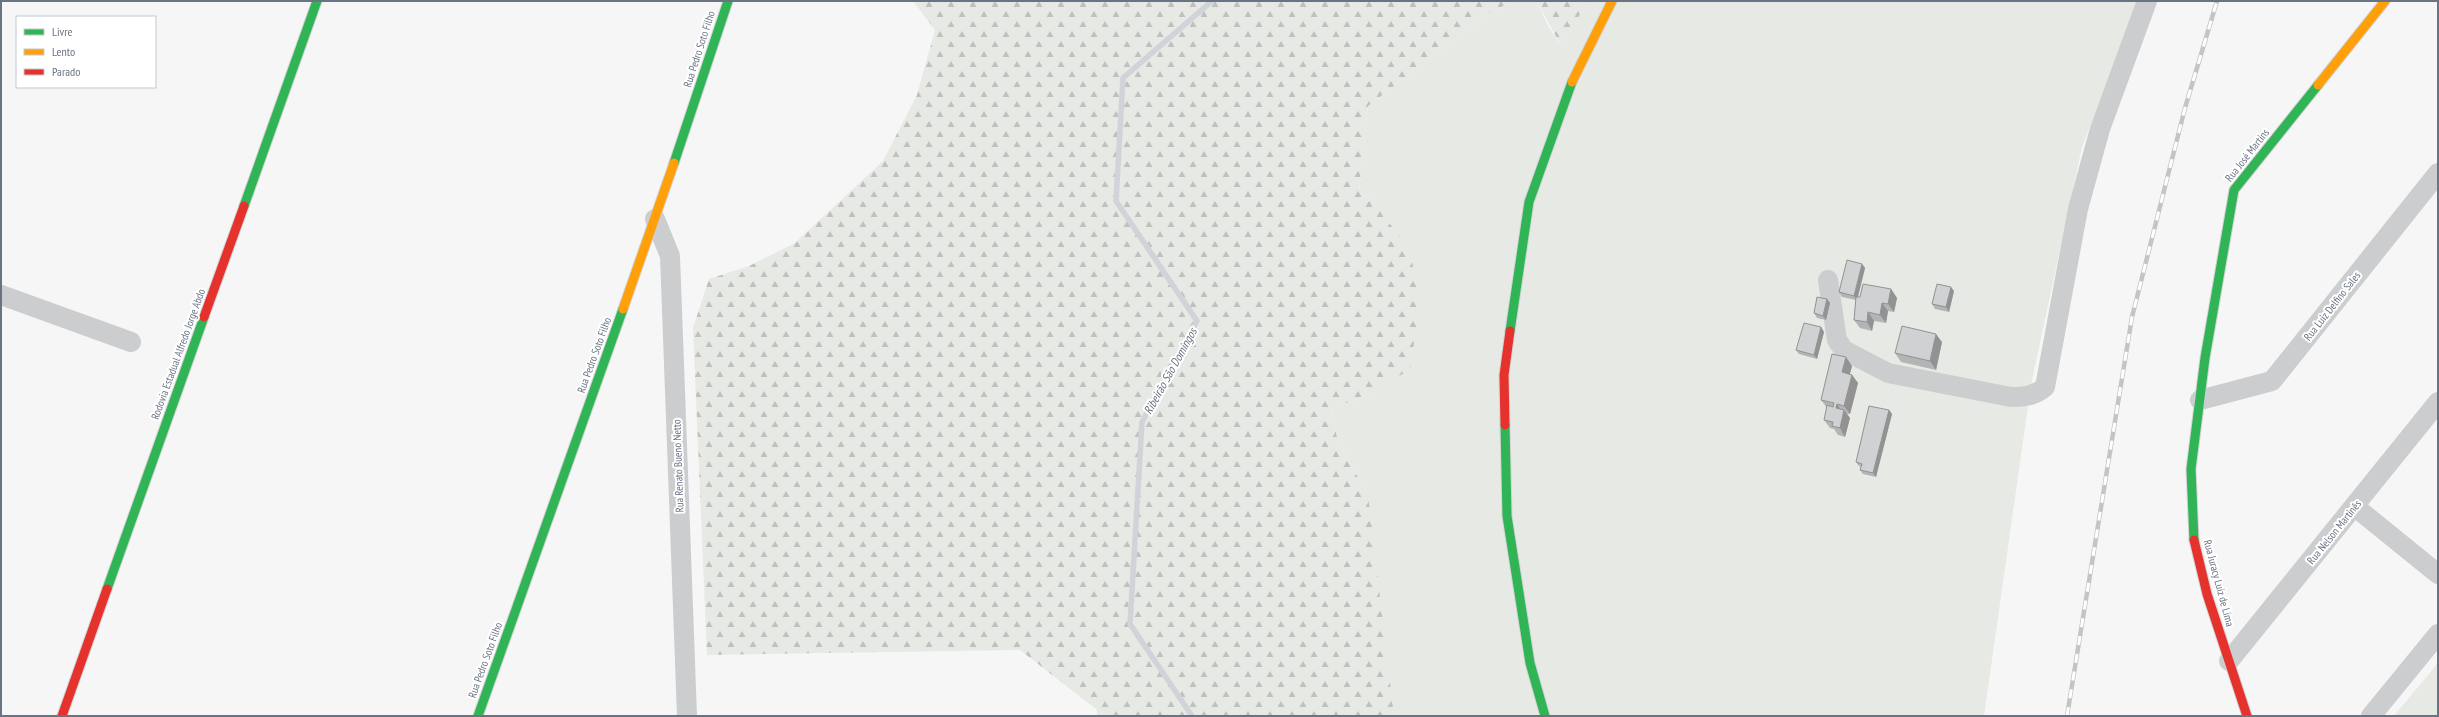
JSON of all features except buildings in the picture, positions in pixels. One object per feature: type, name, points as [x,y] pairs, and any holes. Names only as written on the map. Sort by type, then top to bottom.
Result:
[{"type":"street","name":"Rodovia Estadual Alfredo Jorge Abdo","points":[[62,716],[317,1]]},
{"type":"street","name":"Rua Pedro Soto Filho","points":[[478,716],[655,219],[728,1]]},
{"type":"street","points":[[1545,716],[1530,664],[1507,516],[1504,376],[1529,202],[1569,89],[1612,1]]},
{"type":"street","points":[[1828,280],[1838,340],[1844,350],[1888,373],[2011,397],[2026,396],[2038,393],[2045,386],[2078,209],[2100,129],[2147,1]]},
{"type":"street","name":"Rua José Martins","points":[[2205,358],[2234,190],[2385,1]]},
{"type":"street","name":"Rua Luiz Delfino Sales","points":[[2200,400],[2272,381],[2438,173]]},
{"type":"street","name":"Rua Renato Bueno Netto","points":[[655,219],[670,256],[687,716]]},
{"type":"street","points":[[1,295],[131,342]]},
{"type":"street","name":"Rua Juracy Luiz de Lima","points":[[2205,358],[2191,469],[2194,541],[2207,594],[2247,716]]},
{"type":"street","name":"Rua Nelson Martinês","points":[[2229,661],[2438,402]]},
{"type":"street","points":[[2354,506],[2438,574]]},
{"type":"street","points":[[2372,716],[2438,634]]},
{"type":"green space","points":[[913,1],[1514,1],[1490,12],[1368,106],[1359,190],[1376,206],[1410,250],[1420,305],[1410,369],[1373,393],[1331,409],[1338,442],[1368,495],[1394,716],[1098,716],[1096,709],[1020,650],[707,655],[693,328],[709,279],[749,266],[795,243],[883,161],[917,95],[935,30]]},
{"type":"green space","points":[[1514,1],[1537,1],[1548,26],[1561,46],[1588,1],[2138,1],[2082,147],[2031,385],[1984,716],[1394,716],[1363,486],[1338,442],[1331,409],[1373,393],[1376,206],[1359,190],[1368,106],[1490,12]]},
{"type":"green space","points":[[1537,1],[1588,1],[1561,46]]},
{"type":"green space","points":[[2438,663],[2438,716],[2394,716]]},
{"type":"waterway","name":"Ribeirão São Domingos","points":[[1192,716],[1130,624],[1142,422],[1197,321],[1116,201],[1123,78],[1212,1]]},
{"type":"railway","points":[[2067,716],[2132,317],[2185,108],[2217,1]]},
{"type":"traffic: fast","points":[[244,206],[317,1]]},
{"type":"traffic: fast","points":[[674,163],[728,1]]},
{"type":"traffic: fast","points":[[1510,331],[1529,202],[1572,82]]},
{"type":"traffic: fast","points":[[2194,540],[2191,469],[2205,358],[2234,190],[2318,85]]},
{"type":"traffic: fast","points":[[478,716],[623,309]]},
{"type":"traffic: fast","points":[[107,589],[204,317]]},
{"type":"traffic: fast","points":[[1505,425],[1507,516],[1530,663],[1545,716]]},
{"type":"traffic: slow","points":[[1572,82],[1612,1]]},
{"type":"traffic: slow","points":[[2318,85],[2385,1]]},
{"type":"traffic: slow","points":[[623,309],[674,163]]},
{"type":"traffic: jam","points":[[204,317],[244,206]]},
{"type":"traffic: jam","points":[[1505,425],[1504,375],[1510,331]]},
{"type":"traffic: jam","points":[[2194,540],[2207,594],[2247,716]]},
{"type":"traffic: jam","points":[[62,716],[107,589]]}]
